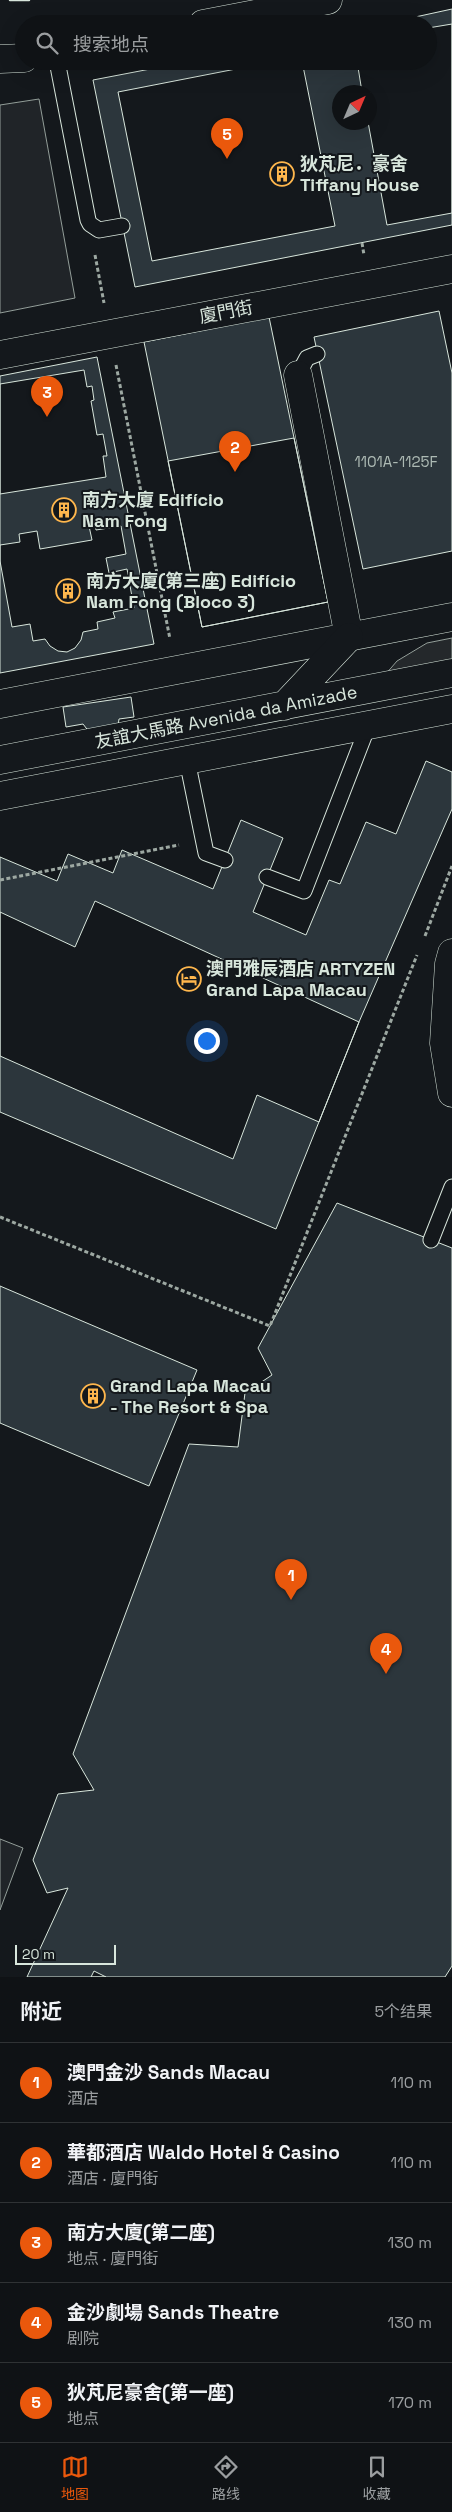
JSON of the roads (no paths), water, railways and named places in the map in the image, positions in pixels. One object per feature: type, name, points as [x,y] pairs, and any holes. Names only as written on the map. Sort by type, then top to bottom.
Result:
[{"type":"street","points":[[250,15],[328,0]]},
{"type":"street","points":[[0,59],[15,58]]},
{"type":"street","name":"廈門街","points":[[0,355],[452,269]]},
{"type":"street","points":[[298,375],[349,637]]},
{"type":"street","points":[[0,704],[452,617]]},
{"type":"street","points":[[284,706],[349,637]]},
{"type":"street","name":"友誼大馬路 Avenida da Amizade","points":[[0,760],[452,674]]},
{"type":"street","name":"友誼大馬路 Avenida da Amizade","points":[[0,796],[452,709]]},
{"type":"street","points":[[452,953],[449,964],[444,1043],[452,1093]]},
{"type":"lane","points":[[59,70],[88,220],[90,224],[99,230],[122,226]]},
{"type":"lane","points":[[298,375],[307,358],[317,354]]},
{"type":"lane","points":[[303,484],[312,486],[318,492],[322,503]]},
{"type":"lane","points":[[268,877],[304,891],[368,726]]},
{"type":"lane","points":[[187,760],[206,852],[225,860]]},
{"type":"lane","points":[[431,1240],[452,1188]]},
{"type":"place","name":"狄芃尼豪舍(第一座)","points":[[227,159]]},
{"type":"place","name":"狄芃尼．豪舍 Tiffany House","points":[[282,174]]},
{"type":"place","name":"南方大廈(第二座)","points":[[47,417]]},
{"type":"place","name":"華都酒店 Waldo Hotel & Casino","points":[[235,472]]},
{"type":"place","name":"南方大廈 Edifício Nam Fong","points":[[64,510]]},
{"type":"place","name":"南方大廈(第三座) Edifício Nam Fong (Bloco 3)","points":[[68,591]]},
{"type":"place","name":"澳門雅辰酒店 ARTYZEN Grand Lapa Macau","points":[[189,979]]},
{"type":"place","name":"Grand Lapa Macau - The Resort & Spa","points":[[93,1396]]},
{"type":"place","name":"澳門金沙 Sands Macau","points":[[291,1600]]},
{"type":"place","name":"金沙劇場 Sands Theatre","points":[[386,1674]]}]
